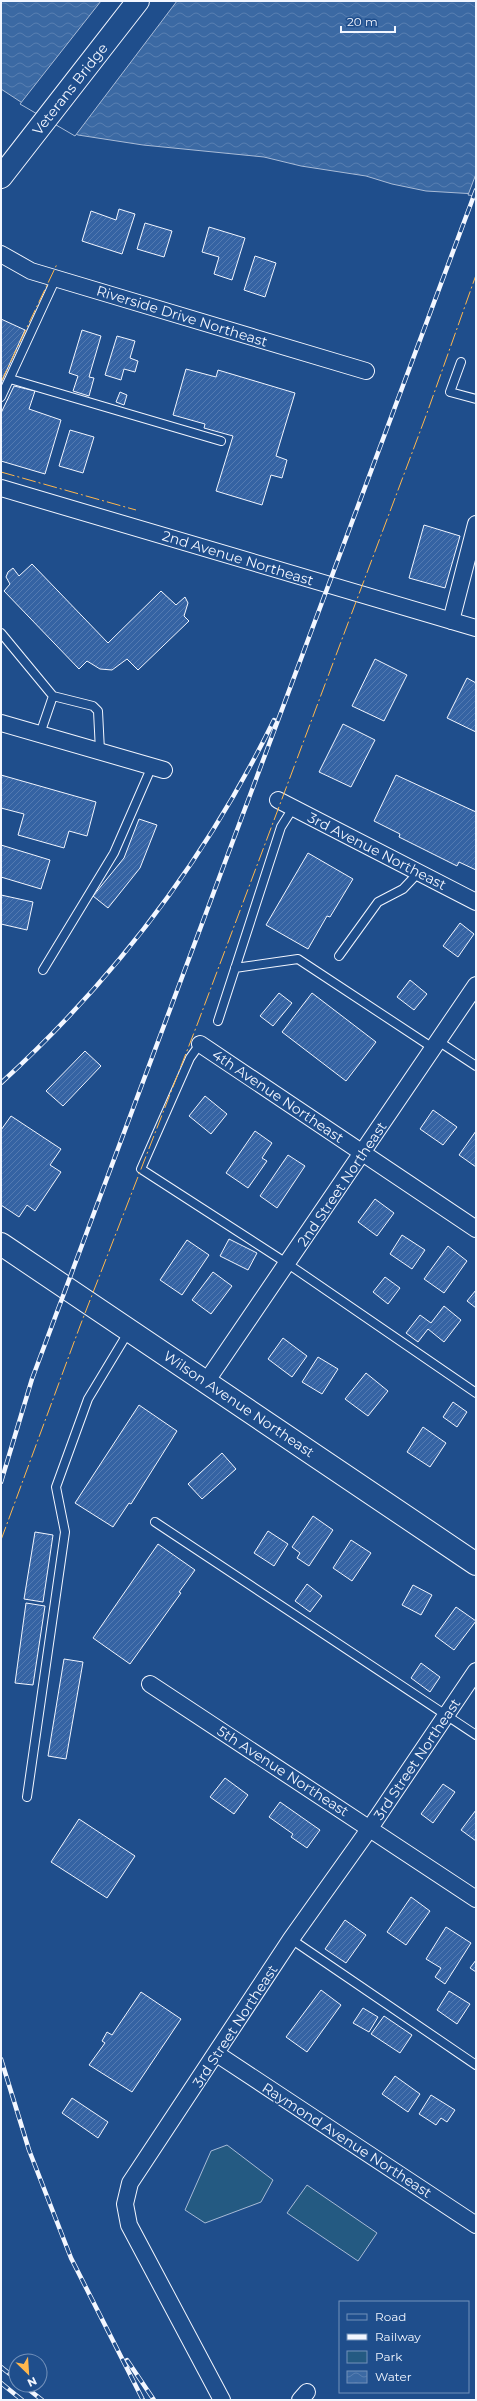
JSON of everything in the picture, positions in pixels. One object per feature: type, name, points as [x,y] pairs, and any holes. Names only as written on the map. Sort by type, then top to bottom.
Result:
[{"type":"street","name":"Veterans Bridge","points":[[1,177],[138,1]]},
{"type":"street","name":"Riverside Drive Northeast","points":[[1,254],[31,271],[366,371]]},
{"type":"street","name":"2nd Avenue Northeast","points":[[1,488],[476,628]]},
{"type":"street","points":[[451,621],[476,524]]},
{"type":"street","points":[[1,723],[158,768]]},
{"type":"street","name":"3rd Avenue Northeast","points":[[278,800],[476,902]]},
{"type":"street","name":"2nd Street Northeast","points":[[206,1382],[288,1264],[362,1152],[476,985]]},
{"type":"street","name":"4th Avenue Northeast","points":[[200,1044],[476,1229]]},
{"type":"street","name":"Wilson Avenue Northeast","points":[[1,1244],[476,1564]]},
{"type":"street","name":"3rd Street Northeast","points":[[222,2400],[129,2225],[125,2204],[130,2183],[292,1939],[370,1828],[476,1671]]},
{"type":"street","name":"5th Avenue Northeast","points":[[150,1684],[476,1899]]},
{"type":"street","name":"Raymond Avenue Northeast","points":[[217,2054],[476,2225]]},
{"type":"lane","points":[[1,397],[56,278]]},
{"type":"lane","points":[[461,362],[450,392],[476,400]]},
{"type":"lane","points":[[10,379],[221,441]]},
{"type":"lane","points":[[1,633],[53,696],[93,706],[98,711],[100,751]]},
{"type":"lane","points":[[40,734],[53,696]]},
{"type":"lane","points":[[43,970],[114,853],[158,768]]},
{"type":"lane","points":[[218,1021],[281,827],[293,808]]},
{"type":"lane","points":[[339,956],[378,902],[403,889],[419,872]]},
{"type":"lane","points":[[235,968],[298,959],[436,1045],[476,1066]]},
{"type":"lane","points":[[200,1044],[190,1058],[141,1169],[288,1264],[476,1393]]},
{"type":"lane","points":[[27,1797],[65,1532],[56,1487],[88,1399],[129,1330]]},
{"type":"lane","points":[[155,1522],[476,1735]]},
{"type":"lane","points":[[292,1939],[476,2065]]},
{"type":"green space","points":[[227,2145],[273,2180],[261,2202],[205,2223],[185,2210],[211,2151]]},
{"type":"green space","points":[[307,2185],[377,2233],[358,2261],[287,2213]]},
{"type":"water","points":[[1,1],[476,1],[476,194],[426,191],[392,184],[366,176],[301,166],[264,157],[143,145],[78,135],[53,123],[1,89]]},
{"type":"pier","points":[[101,1],[177,1],[75,136],[20,104]]},
{"type":"pier","points":[[476,174],[476,196],[468,195]]},
{"type":"building","points":[[119,209],[135,214],[122,254],[82,241],[91,211],[116,220]]},
{"type":"building","points":[[145,223],[172,231],[164,257],[137,249]]},
{"type":"building","points":[[209,227],[245,238],[232,280],[214,274],[219,257],[202,252]]},
{"type":"building","points":[[255,256],[276,263],[265,297],[244,290]]},
{"type":"building","points":[[1,319],[25,330],[1,383]]},
{"type":"building","points":[[82,330],[101,336],[89,377],[94,378],[89,396],[73,391],[78,376],[69,373]]},
{"type":"building","points":[[117,336],[135,341],[130,358],[138,361],[135,372],[124,369],[121,380],[105,375]]},
{"type":"building","points":[[186,369],[216,377],[218,370],[295,393],[276,456],[287,460],[282,478],[271,475],[262,505],[216,491],[233,436],[204,428],[205,424],[173,415]]},
{"type":"building","points":[[14,386],[35,391],[29,409],[61,420],[45,474],[1,461],[1,413]]},
{"type":"building","points":[[120,392],[127,395],[124,405],[116,402]]},
{"type":"building","points":[[70,430],[94,437],[83,473],[59,466]]},
{"type":"building","points":[[424,525],[460,536],[445,588],[409,578]]},
{"type":"building","points":[[32,564],[108,643],[161,591],[176,605],[185,597],[188,603],[184,616],[189,621],[138,670],[127,659],[112,670],[100,669],[87,661],[79,669],[4,591],[10,584],[6,577],[8,572],[13,568],[19,576]]},
{"type":"building","points":[[375,659],[407,675],[384,721],[352,706]]},
{"type":"building","points":[[467,678],[476,683],[476,732],[447,718]]},
{"type":"building","points":[[343,724],[375,740],[351,787],[319,772]]},
{"type":"building","points":[[1,775],[96,802],[87,836],[69,831],[64,848],[18,835],[24,814],[1,808]]},
{"type":"building","points":[[396,775],[476,812],[476,870],[459,862],[457,866],[399,837],[400,834],[374,821]]},
{"type":"building","points":[[139,819],[157,825],[140,868],[108,908],[93,896],[124,858]]},
{"type":"building","points":[[1,845],[50,860],[41,889],[1,877]]},
{"type":"building","points":[[308,853],[353,879],[330,917],[327,916],[308,949],[266,925]]},
{"type":"building","points":[[1,895],[33,902],[27,930],[1,924]]},
{"type":"building","points":[[460,923],[474,934],[458,957],[443,946]]},
{"type":"building","points":[[410,980],[427,994],[414,1010],[397,997]]},
{"type":"building","points":[[279,993],[292,1003],[273,1026],[260,1016]]},
{"type":"building","points":[[312,993],[376,1042],[346,1081],[282,1032]]},
{"type":"building","points":[[85,1051],[101,1066],[63,1106],[46,1091]]},
{"type":"building","points":[[205,1096],[227,1114],[211,1134],[189,1116]]},
{"type":"building","points":[[433,1110],[457,1127],[443,1145],[420,1129]]},
{"type":"building","points":[[11,1116],[61,1149],[50,1165],[61,1172],[35,1211],[27,1205],[19,1217],[1,1205],[1,1130]]},
{"type":"building","points":[[255,1131],[272,1143],[262,1158],[267,1161],[248,1188],[226,1173]]},
{"type":"building","points":[[476,1131],[476,1167],[459,1155]]},
{"type":"building","points":[[288,1155],[305,1166],[277,1208],[260,1196]]},
{"type":"building","points":[[375,1199],[394,1213],[377,1236],[358,1222]]},
{"type":"building","points":[[402,1235],[425,1250],[412,1269],[390,1254]]},
{"type":"building","points":[[229,1239],[257,1253],[248,1270],[220,1256]]},
{"type":"building","points":[[187,1240],[209,1255],[182,1295],[160,1280]]},
{"type":"building","points":[[448,1246],[467,1261],[444,1293],[424,1279]]},
{"type":"building","points":[[213,1272],[232,1286],[211,1314],[192,1300]]},
{"type":"building","points":[[385,1277],[400,1288],[388,1304],[373,1292]]},
{"type":"building","points":[[476,1290],[476,1308],[467,1301]]},
{"type":"building","points":[[444,1306],[461,1320],[444,1342],[428,1329],[418,1342],[406,1333],[420,1315],[431,1323]]},
{"type":"building","points":[[283,1338],[307,1356],[292,1377],[268,1359]]},
{"type":"building","points":[[318,1357],[338,1369],[322,1394],[302,1382]]},
{"type":"building","points":[[366,1373],[388,1391],[368,1416],[345,1399]]},
{"type":"building","points":[[453,1402],[467,1412],[457,1427],[443,1417]]},
{"type":"building","points":[[139,1405],[177,1431],[131,1504],[129,1503],[113,1527],[75,1503]]},
{"type":"building","points":[[423,1427],[446,1443],[430,1467],[407,1452]]},
{"type":"building","points":[[222,1453],[236,1469],[202,1499],[188,1484]]},
{"type":"building","points":[[313,1516],[333,1530],[309,1566],[297,1558],[300,1553],[292,1547]]},
{"type":"building","points":[[268,1531],[288,1544],[274,1566],[254,1553]]},
{"type":"building","points":[[35,1532],[53,1535],[43,1602],[24,1599]]},
{"type":"building","points":[[351,1540],[371,1553],[352,1581],[333,1568]]},
{"type":"building","points":[[158,1544],[195,1570],[179,1592],[181,1593],[130,1664],[93,1638]]},
{"type":"building","points":[[307,1584],[322,1596],[310,1612],[295,1601]]},
{"type":"building","points":[[413,1585],[432,1595],[421,1615],[402,1605]]},
{"type":"building","points":[[26,1603],[45,1606],[33,1685],[15,1683]]},
{"type":"building","points":[[456,1607],[476,1621],[454,1650],[435,1636]]},
{"type":"building","points":[[64,1659],[83,1662],[66,1759],[48,1756]]},
{"type":"building","points":[[421,1663],[440,1677],[430,1692],[411,1678]]},
{"type":"building","points":[[225,1778],[248,1795],[234,1814],[210,1797]]},
{"type":"building","points":[[443,1784],[455,1792],[433,1823],[421,1814]]},
{"type":"building","points":[[280,1802],[320,1830],[307,1848],[291,1837],[293,1834],[269,1817]]},
{"type":"building","points":[[476,1810],[476,1841],[461,1830]]},
{"type":"building","points":[[79,1819],[135,1856],[107,1898],[51,1862]]},
{"type":"building","points":[[411,1897],[430,1911],[406,1945],[387,1932]]},
{"type":"building","points":[[345,1920],[366,1935],[346,1963],[325,1949]]},
{"type":"building","points":[[446,1927],[471,1943],[445,1984],[435,1977],[441,1968],[426,1959]]},
{"type":"building","points":[[476,1960],[476,1972],[470,1968]]},
{"type":"building","points":[[321,1990],[341,2005],[307,2052],[286,2037]]},
{"type":"building","points":[[449,1991],[470,2004],[457,2024],[437,2010]]},
{"type":"building","points":[[141,1992],[181,2019],[132,2092],[89,2065],[105,2043],[102,2041],[107,2032],[112,2035]]},
{"type":"building","points":[[363,2008],[378,2017],[369,2032],[353,2023]]},
{"type":"building","points":[[384,2016],[412,2035],[400,2053],[371,2034]]},
{"type":"building","points":[[395,2076],[420,2094],[408,2112],[382,2094]]},
{"type":"building","points":[[431,2095],[455,2110],[447,2122],[441,2118],[436,2125],[419,2114]]},
{"type":"building","points":[[72,2098],[108,2122],[98,2138],[62,2113]]},
{"type":"railway","points":[[1,1482],[32,1379],[476,190]]},
{"type":"railway","points":[[1,1083],[43,1043],[82,1002],[120,959],[155,915],[188,869],[219,821],[274,720]]},
{"type":"railway","points":[[1,2059],[29,2150],[71,2258],[143,2400]]},
{"type":"railway","points":[[127,2360],[154,2400]]},
{"type":"railway","points":[[1,2367],[8,2373]]},
{"type":"railway","points":[[1,2383],[22,2400]]},
{"type":"railway","points":[[33,2393],[42,2400]]},
{"type":"power","points":[[1,382],[57,264]]},
{"type":"power","points":[[1,1540],[80,1326],[197,1025],[427,413],[476,275]]},
{"type":"power","points":[[1,472],[136,510]]}]
